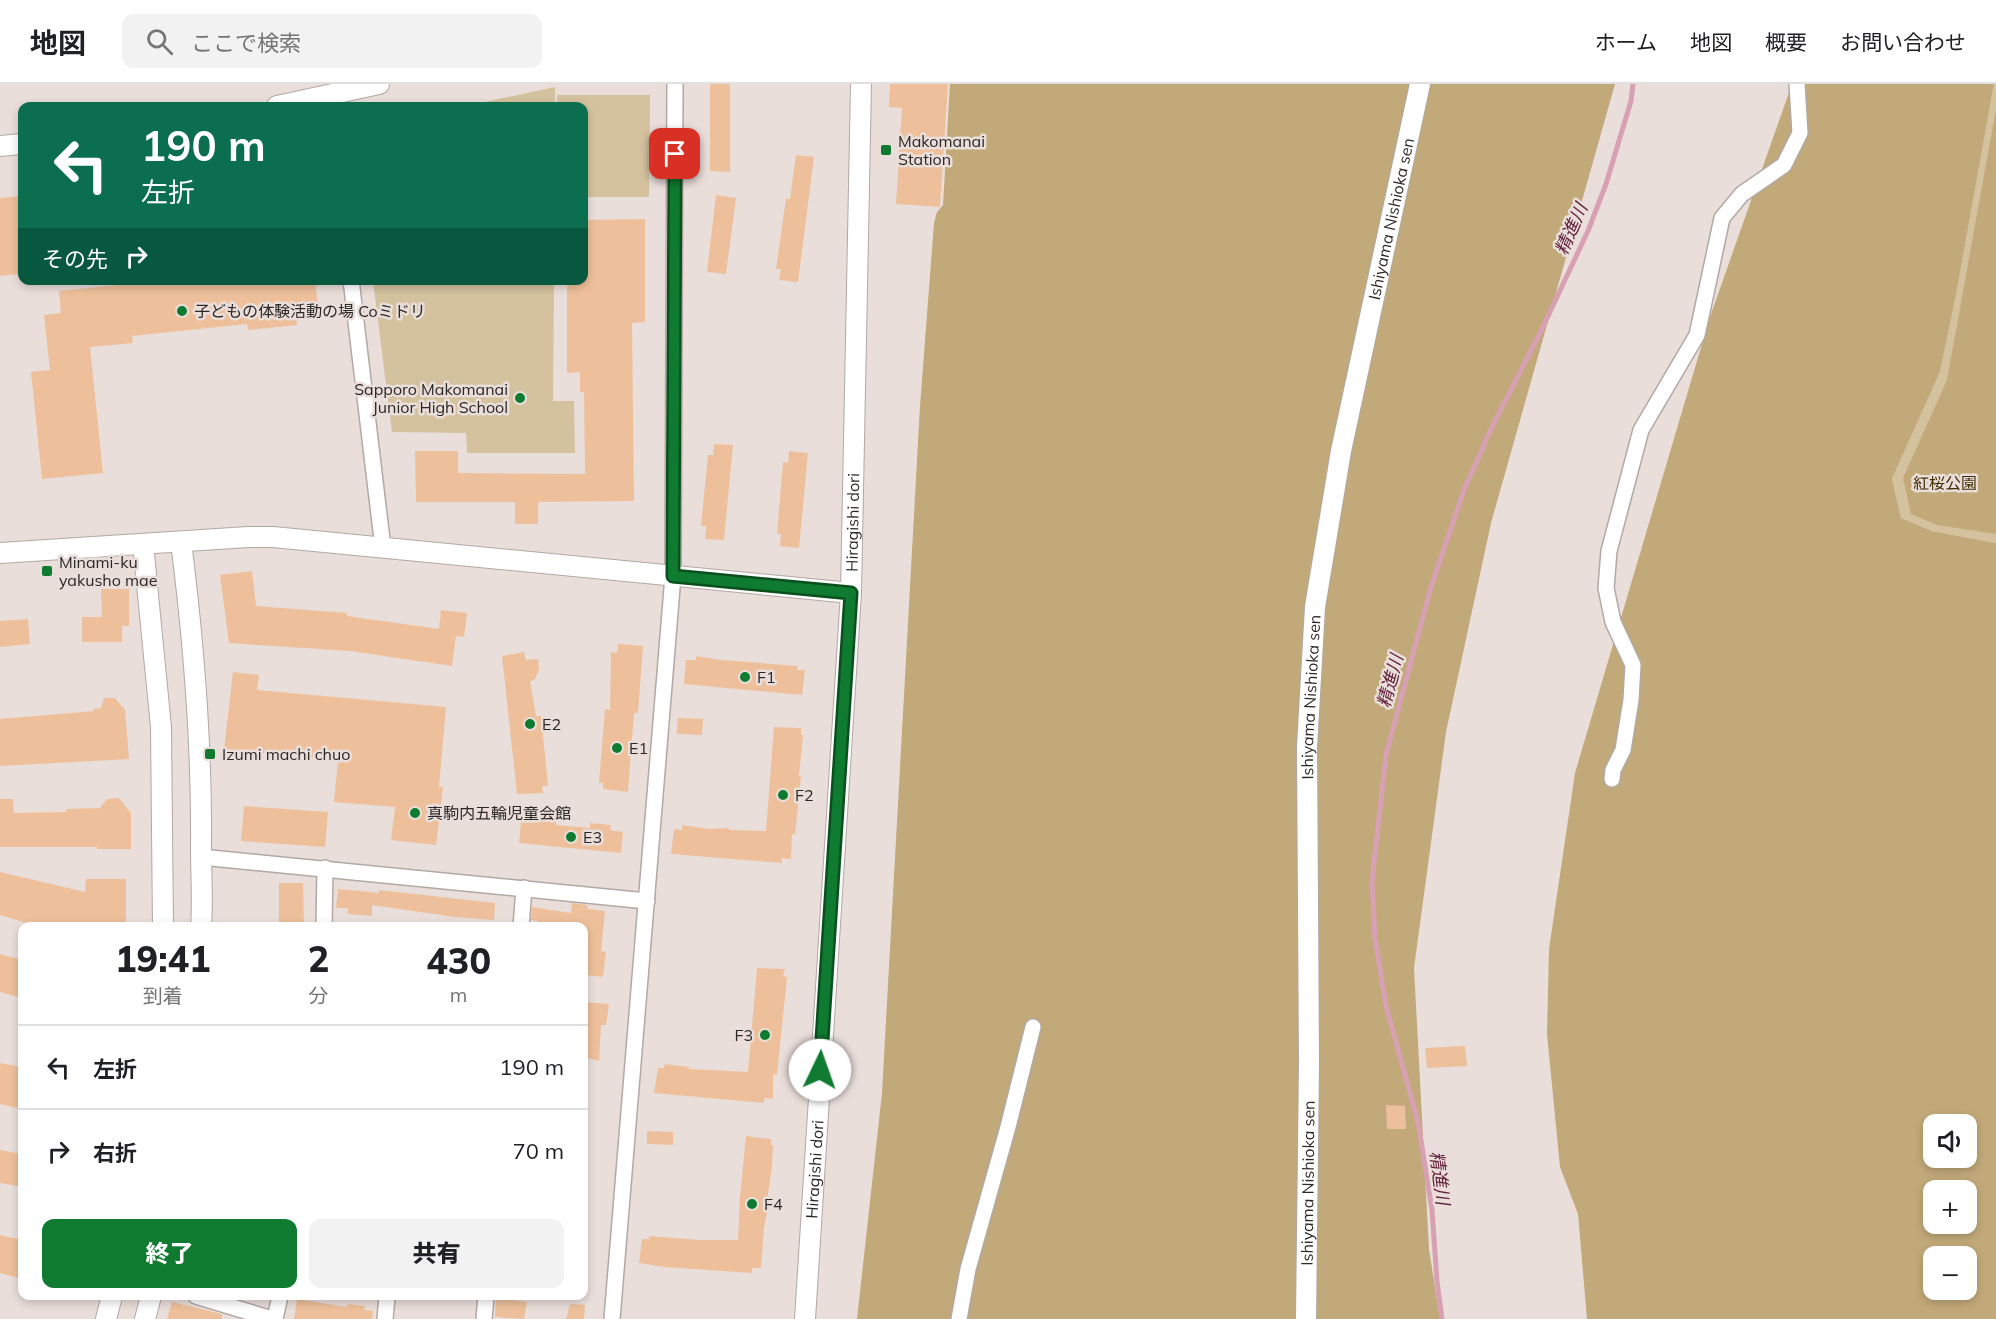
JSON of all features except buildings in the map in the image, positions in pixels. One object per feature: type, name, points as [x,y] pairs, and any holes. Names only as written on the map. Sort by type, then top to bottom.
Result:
[{"type":"street","points":[[329,101],[379,84]]},
{"type":"street","points":[[612,1319],[673,576],[675,84]]},
{"type":"street","name":"Hiragishi dori","points":[[805,1319],[851,593],[861,84]]},
{"type":"street","name":"Ishiyama Nishioka sen","points":[[1306,1319],[1309,1075],[1307,747],[1315,606],[1341,451],[1420,84]]},
{"type":"street","points":[[1612,779],[1613,770],[1623,750],[1631,700],[1633,666],[1613,622],[1606,588],[1609,551],[1641,430],[1697,335],[1722,218],[1742,194],[1784,165],[1800,133],[1797,84]]},
{"type":"street","points":[[0,146],[18,144]]},
{"type":"street","points":[[352,285],[383,548]]},
{"type":"street","points":[[0,553],[273,537],[851,593]]},
{"type":"street","points":[[181,542],[199,723],[201,922]]},
{"type":"street","points":[[143,544],[161,727],[163,922]]},
{"type":"street","points":[[201,857],[647,901]]},
{"type":"street","points":[[324,922],[325,868]]},
{"type":"street","points":[[521,922],[524,888]]},
{"type":"street","points":[[959,1319],[968,1269],[1033,1027]]},
{"type":"street","points":[[106,1319],[111,1300]]},
{"type":"street","points":[[145,1319],[150,1300]]},
{"type":"street","points":[[209,1300],[273,1319],[279,1300]]},
{"type":"street","points":[[385,1319],[387,1300]]},
{"type":"street","points":[[483,1319],[485,1300]]},
{"type":"green space","points":[[950,84],[1615,84],[1491,523],[1446,732],[1414,968],[1429,1249],[1440,1319],[857,1319],[882,1093],[920,406],[934,223],[937,212],[943,205]]},
{"type":"green space","points":[[1792,84],[1994,84],[1940,372],[1892,479],[1901,518],[1932,531],[1996,543],[1996,1319],[1587,1319],[1578,1214],[1560,1167],[1547,1034],[1549,949],[1575,773],[1710,317]]},
{"type":"green space","name":"紅桜公園","points":[[1994,84],[1996,84],[1996,543],[1932,531],[1901,518],[1892,479],[1940,372]]},
{"type":"green space","points":[[555,87],[555,102],[485,102]]},
{"type":"green space","points":[[557,95],[650,95],[649,197],[588,197],[588,102],[557,102]]},
{"type":"green space","name":"紅桜公園","points":[[1996,109],[1996,534],[1937,525],[1911,514],[1903,478],[1947,380]]},
{"type":"green space","points":[[374,285],[554,285],[553,401],[574,401],[575,453],[467,453],[466,433],[392,432]]},
{"type":"waterway","name":"精進川","points":[[1442,1319],[1432,1210],[1418,1122],[1386,1006],[1375,938],[1372,881],[1386,755],[1431,587],[1464,490],[1491,429],[1588,231],[1606,184],[1631,101],[1633,84]]},
{"type":"place","name":"Makomanai Station","points":[[886,150]]},
{"type":"place","name":"子どもの体験活動の場 Coミドリ","points":[[182,311]]},
{"type":"place","name":"Sapporo Makomanai Junior High School","points":[[520,398]]},
{"type":"place","name":"Minami-ku yakusho mae","points":[[47,571]]},
{"type":"place","name":"F1","points":[[745,677]]},
{"type":"place","name":"E2","points":[[530,724]]},
{"type":"place","name":"E1","points":[[617,748]]},
{"type":"place","name":"Izumi machi chuo","points":[[210,754]]},
{"type":"place","name":"F2","points":[[783,795]]},
{"type":"place","name":"真駒内五輪児童会館","points":[[415,813]]},
{"type":"place","name":"E3","points":[[571,837]]},
{"type":"place","name":"F3","points":[[765,1035]]},
{"type":"place","name":"F4","points":[[752,1204]]},
{"type":"route","points":[[675,154],[673,576],[851,593],[820,1070]]}]
